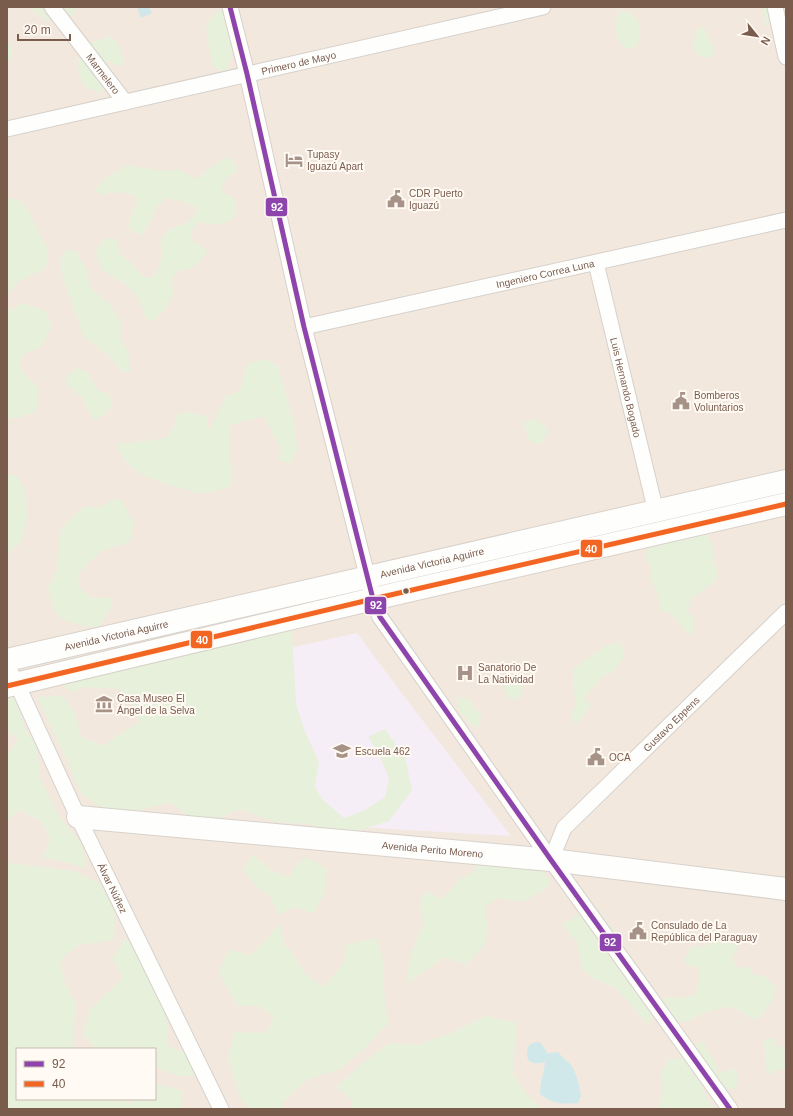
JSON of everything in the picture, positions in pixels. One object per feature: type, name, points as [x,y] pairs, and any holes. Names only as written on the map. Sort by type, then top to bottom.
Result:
[{"type":"main road","name":"Avenida Victoria Aguirre","points":[[7,660],[786,481]]},
{"type":"main road","points":[[10,679],[373,599],[786,504]]},
{"type":"main road","name":"Avenida Perito Moreno","points":[[78,817],[551,860],[786,889]]},
{"type":"street","name":"Marmelero","points":[[52,7],[125,102]]},
{"type":"street","points":[[230,7],[247,74],[304,328],[373,599],[380,617],[551,860],[730,1109]]},
{"type":"street","name":"Primero de Mayo","points":[[7,129],[543,7]]},
{"type":"street","points":[[774,7],[786,57]]},
{"type":"street","name":"Ingeniero Correa Luna","points":[[304,328],[786,220]]},
{"type":"street","name":"Luis Hernando Bogado","points":[[596,263],[656,512]]},
{"type":"street","name":"Gustavo Eppens","points":[[551,860],[564,828],[786,612]]},
{"type":"street","name":"Álvar Núñez","points":[[10,679],[221,1109]]},
{"type":"shaded area","points":[[7,7],[786,7],[786,1109],[7,1109]]},
{"type":"shaded area","points":[[357,633],[511,836],[290,823],[245,658]]},
{"type":"green space","points":[[32,7],[77,7],[73,15],[45,20],[33,11]]},
{"type":"green space","points":[[763,7],[771,7],[770,24],[766,26],[763,12]]},
{"type":"green space","points":[[220,9],[231,18],[233,39],[232,57],[225,72],[212,65],[206,30],[210,19]]},
{"type":"green space","points":[[623,11],[629,12],[637,19],[640,29],[637,46],[625,49],[620,42],[616,28],[616,19]]},
{"type":"green space","points":[[701,26],[706,31],[715,51],[708,58],[703,58],[694,52],[695,34]]},
{"type":"green space","points":[[110,36],[118,45],[124,65],[116,65],[107,60],[106,85],[101,93],[86,87],[80,77],[78,65],[80,54],[87,45]]},
{"type":"green space","points":[[7,42],[12,46],[12,59],[7,61]]},
{"type":"green space","points":[[228,156],[236,165],[237,172],[230,175],[222,185],[223,193],[234,198],[237,207],[232,220],[215,224],[198,221],[190,234],[195,243],[207,249],[203,258],[193,267],[178,271],[171,279],[173,293],[167,307],[153,321],[147,320],[139,300],[130,288],[102,270],[96,253],[100,243],[108,237],[117,240],[120,254],[144,277],[152,278],[160,263],[161,243],[163,237],[168,230],[191,219],[195,215],[197,208],[182,201],[167,198],[158,205],[143,236],[129,229],[129,221],[137,200],[132,194],[117,192],[102,195],[94,191],[112,174],[128,165],[160,170],[179,169],[188,174],[194,180]]},
{"type":"green space","points":[[7,198],[19,201],[27,208],[46,245],[48,256],[45,268],[17,283],[7,296]]},
{"type":"green space","points":[[65,250],[76,251],[88,272],[89,285],[97,294],[109,303],[122,325],[120,336],[128,353],[131,373],[121,371],[110,357],[84,337],[63,278],[60,261]]},
{"type":"green space","points":[[24,303],[45,311],[52,326],[42,346],[24,354],[19,364],[23,373],[39,388],[36,411],[18,418],[7,418],[7,311]]},
{"type":"green space","points":[[267,359],[278,366],[293,420],[298,449],[289,464],[278,459],[281,450],[264,416],[230,425],[229,457],[233,472],[230,487],[202,493],[195,492],[151,479],[133,469],[126,462],[117,443],[166,438],[175,424],[176,415],[187,412],[206,416],[209,431],[226,396],[240,391],[247,364]]},
{"type":"green space","points":[[76,368],[89,373],[92,381],[98,389],[108,394],[113,402],[107,413],[95,420],[89,413],[82,397],[67,385],[66,378]]},
{"type":"green space","points":[[536,419],[545,425],[548,431],[540,444],[536,444],[529,440],[523,424]]},
{"type":"green space","points":[[7,474],[17,476],[26,492],[27,515],[24,534],[20,543],[7,554]]},
{"type":"green space","points":[[121,499],[134,522],[130,542],[102,551],[80,571],[78,585],[92,598],[113,598],[109,611],[99,627],[83,626],[71,623],[57,614],[48,589],[57,569],[61,530],[74,515],[85,506],[98,508],[111,500]]},
{"type":"green space","points":[[698,532],[709,537],[713,547],[714,562],[718,572],[716,581],[691,599],[688,610],[694,620],[694,637],[687,632],[668,611],[661,612],[658,594],[650,578],[652,568],[645,558],[649,548],[659,546],[666,535]]},
{"type":"green space","points":[[205,615],[233,623],[271,623],[292,631],[296,704],[304,729],[319,762],[315,787],[323,800],[344,818],[363,811],[385,797],[389,778],[378,752],[368,737],[385,729],[405,757],[412,790],[389,821],[344,835],[307,824],[276,822],[239,809],[220,818],[188,816],[170,802],[128,813],[100,808],[80,792],[66,758],[37,697],[63,696],[75,713],[81,736],[102,746],[139,722],[132,702],[118,689],[84,687],[72,692],[48,676],[43,668],[75,656],[100,664]]},
{"type":"green space","points":[[620,642],[625,656],[613,672],[604,675],[584,697],[591,705],[583,715],[581,722],[575,724],[571,715],[576,704],[573,684],[574,668],[607,645]]},
{"type":"green space","points":[[507,676],[519,677],[522,692],[516,700],[508,697],[503,685]]},
{"type":"green space","points":[[7,687],[18,701],[24,726],[37,748],[40,779],[60,818],[83,845],[86,868],[58,860],[42,858],[50,839],[42,822],[20,810],[7,821],[7,756],[18,740],[7,728]]},
{"type":"green space","points":[[458,697],[471,700],[473,707],[481,713],[481,721],[477,728],[469,724],[465,717],[460,713],[457,705]]},
{"type":"green space","points":[[475,848],[533,852],[551,885],[523,902],[498,898],[484,907],[488,925],[484,946],[466,965],[445,957],[406,984],[411,954],[424,922],[420,905],[424,891],[443,899],[459,880],[476,870]]},
{"type":"green space","points":[[253,855],[272,871],[289,878],[296,864],[307,857],[327,869],[324,896],[313,913],[293,907],[279,916],[270,896],[256,886],[243,870]]},
{"type":"green space","points":[[7,859],[9,863],[74,871],[103,885],[115,911],[114,940],[79,945],[60,960],[65,984],[76,1004],[73,1035],[75,1048],[16,1048],[16,1100],[123,1100],[129,1104],[133,1100],[156,1100],[156,1083],[181,1091],[182,1109],[7,1109]]},
{"type":"green space","points":[[595,905],[617,934],[639,983],[658,1010],[647,1024],[617,989],[594,979],[582,969],[577,942],[562,924]]},
{"type":"green space","points":[[280,924],[284,944],[292,953],[305,974],[324,987],[344,962],[347,944],[376,938],[383,960],[384,992],[388,1023],[367,1046],[340,1069],[308,1079],[281,1104],[285,1109],[248,1109],[240,1096],[228,1059],[234,1032],[266,1033],[274,1016],[260,1007],[236,1005],[219,972],[228,950],[252,955]]},
{"type":"green space","points":[[124,939],[144,953],[166,998],[168,1045],[197,1059],[205,1076],[177,1076],[156,1066],[156,1048],[136,1048],[133,1045],[130,1048],[95,1048],[83,1034],[90,1010],[123,978],[113,958]]},
{"type":"green space","points":[[716,941],[726,942],[738,946],[732,958],[737,968],[750,966],[753,974],[766,977],[776,988],[772,1001],[761,1017],[753,1020],[744,1013],[733,1008],[726,1007],[701,1014],[687,1022],[674,1021],[658,1003],[667,997],[685,998],[695,995],[700,981],[699,967],[688,966],[684,959],[692,946],[704,947]]},
{"type":"green space","points":[[486,1016],[516,1023],[513,1073],[526,1094],[542,1109],[352,1109],[352,1100],[336,1087],[369,1058],[389,1043],[418,1045],[449,1034]]},
{"type":"green space","points":[[774,1037],[777,1046],[786,1048],[786,1069],[783,1068],[768,1075],[763,1041]]},
{"type":"green space","points":[[699,1042],[704,1042],[708,1052],[715,1060],[718,1072],[726,1072],[730,1068],[737,1072],[738,1080],[735,1088],[725,1090],[709,1072],[702,1086],[711,1106],[721,1109],[661,1109],[659,1107],[663,1088],[661,1074],[668,1060],[692,1057],[694,1047]]},
{"type":"water","points":[[137,7],[149,7],[152,13],[141,18]]},
{"type":"water","points":[[535,1042],[541,1043],[548,1054],[558,1052],[570,1064],[577,1079],[581,1096],[578,1103],[558,1103],[540,1094],[545,1062],[532,1062],[527,1055],[529,1045]]},
{"type":"transit line","name":"92","points":[[230,7],[247,74],[304,327],[373,599],[380,617],[551,860],[730,1109]]},
{"type":"transit line","name":"40","points":[[7,686],[373,599],[786,504]]},
{"type":"place","name":"Tupasy Iguazú Apart","points":[[294,160]]},
{"type":"place","name":"CDR Puerto Iguazú","points":[[396,199]]},
{"type":"place","name":"Bomberos Voluntarios","points":[[681,401]]},
{"type":"place","name":"Sanatorio De La Natividad","points":[[465,673]]},
{"type":"place","name":"Casa Museo El Ángel de la Selva","points":[[104,704]]},
{"type":"place","name":"Escuela 462","points":[[342,751]]},
{"type":"place","name":"OCA","points":[[596,757]]},
{"type":"place","name":"Consulado de La República del Paraguay","points":[[638,931]]}]
